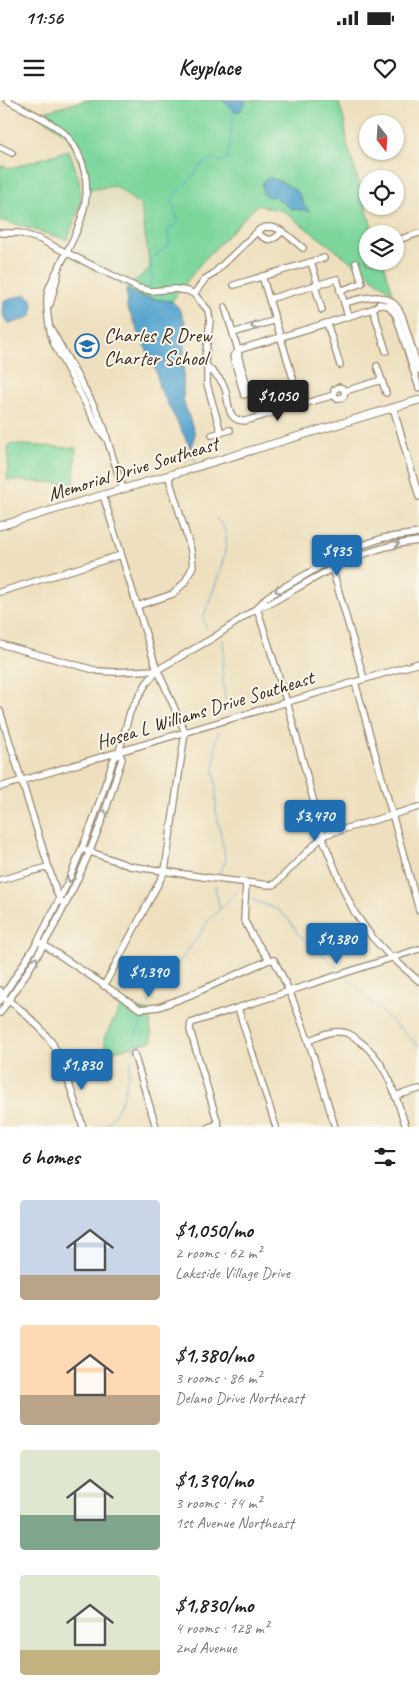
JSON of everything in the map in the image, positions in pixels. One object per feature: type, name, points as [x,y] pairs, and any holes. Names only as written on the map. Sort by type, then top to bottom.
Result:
[{"type":"main road","name":"Memorial Drive Southeast","points":[[0,526],[419,400]]},
{"type":"street","points":[[7,100],[66,135],[79,157],[86,180],[86,205],[81,221],[62,261],[48,311],[50,329],[94,406],[105,430],[123,489]]},
{"type":"street","points":[[0,147],[12,153]]},
{"type":"street","points":[[194,294],[205,279],[213,274],[260,228],[274,226],[303,248]]},
{"type":"street","points":[[257,232],[264,239],[269,240],[274,239],[282,231]]},
{"type":"street","points":[[0,233],[24,234],[38,239],[138,288],[150,291],[181,289],[194,294],[204,304],[210,315],[205,359],[207,384],[221,432]]},
{"type":"street","points":[[404,238],[419,233]]},
{"type":"street","points":[[234,285],[324,258]]},
{"type":"street","points":[[310,262],[322,310]]},
{"type":"street","points":[[340,291],[362,283],[356,263]]},
{"type":"street","points":[[262,276],[293,378]]},
{"type":"street","points":[[269,299],[337,279],[348,316]]},
{"type":"street","points":[[344,303],[365,298],[379,301],[389,306],[396,315],[419,388]]},
{"type":"street","points":[[238,351],[373,309],[379,301],[387,298],[399,308],[419,371]]},
{"type":"street","points":[[225,307],[249,393],[244,395]]},
{"type":"street","points":[[373,309],[386,351]]},
{"type":"street","points":[[233,333],[276,320]]},
{"type":"street","points":[[327,323],[340,365]]},
{"type":"street","points":[[207,366],[220,380],[226,391],[228,410],[240,421],[334,394],[336,398],[341,398],[344,396],[345,391],[382,380]]},
{"type":"street","points":[[377,366],[386,393]]},
{"type":"street","points":[[207,384],[220,380]]},
{"type":"street","points":[[393,407],[419,497]]},
{"type":"street","points":[[212,435],[230,430]]},
{"type":"street","points":[[138,606],[173,594],[184,582],[193,566],[191,550],[168,475]]},
{"type":"street","points":[[103,495],[157,670],[185,732],[165,871],[104,986]]},
{"type":"street","points":[[257,608],[266,597],[343,553],[383,538],[419,533]]},
{"type":"street","points":[[0,1012],[2,996],[38,941],[60,900],[82,849],[112,761],[119,752],[130,712],[146,684],[157,670],[213,638],[257,608],[271,603],[362,553],[385,546],[419,540]]},
{"type":"street","points":[[0,592],[121,555]]},
{"type":"street","points":[[332,568],[364,679]]},
{"type":"street","points":[[257,608],[286,702],[328,853],[355,913],[372,937],[419,981]]},
{"type":"street","points":[[0,644],[98,671],[157,670]]},
{"type":"street","name":"Hosea L Williams Drive Southeast","points":[[0,788],[419,663]]},
{"type":"street","points":[[140,671],[144,676],[146,684]]},
{"type":"street","points":[[355,682],[419,910]]},
{"type":"street","points":[[0,711],[48,867],[60,900],[66,904]]},
{"type":"street","points":[[2,996],[44,945],[66,904],[100,827],[122,759],[119,752]]},
{"type":"street","points":[[82,849],[130,866],[270,886],[275,884],[324,835],[419,807]]},
{"type":"street","points":[[0,880],[48,867]]},
{"type":"street","points":[[246,883],[244,920],[269,960]]},
{"type":"street","points":[[38,941],[134,1007],[146,1009],[159,1007],[188,996],[269,960],[274,960],[308,1041],[335,1127]]},
{"type":"street","points":[[209,1127],[219,1126],[190,1030],[191,1023],[289,992],[391,956],[419,949]]},
{"type":"street","points":[[2,996],[20,1009],[48,1036],[62,1063],[83,1127]]},
{"type":"street","points":[[238,1008],[276,1127]]},
{"type":"street","points":[[308,1041],[339,1031],[349,1034],[362,1043],[380,1060],[406,1127]]},
{"type":"street","points":[[134,1054],[156,1127]]},
{"type":"street","points":[[395,1096],[419,1089]]},
{"type":"shaded area","points":[[116,186],[138,204],[141,204],[150,268],[126,289],[63,258],[85,204],[85,190]]},
{"type":"green space","points":[[86,100],[338,100],[345,123],[347,143],[359,183],[359,215],[368,215],[371,225],[359,225],[359,268],[283,211],[257,205],[201,263],[172,301],[148,298],[126,289],[150,268],[141,205],[116,186],[85,190],[82,168],[68,136],[37,114]]},
{"type":"green space","points":[[69,150],[79,179],[81,203],[67,240],[5,221],[0,222],[0,166],[11,168]]},
{"type":"green space","points":[[362,270],[386,270],[393,293]]},
{"type":"green space","points":[[9,444],[76,448],[74,484],[7,480]]},
{"type":"green space","points":[[122,1004],[149,1012],[152,1041],[106,1053],[104,1038]]},
{"type":"water","points":[[222,100],[246,100],[240,111],[234,111]]},
{"type":"water","points":[[265,179],[281,181],[294,189],[310,211],[292,209],[274,196],[268,197],[263,194],[262,184]]},
{"type":"water","points":[[126,289],[139,296],[172,301],[178,307],[185,321],[183,400],[195,434],[191,449],[159,387],[156,371],[127,307]]},
{"type":"water","points":[[26,294],[33,303],[32,316],[14,323],[8,323],[3,316],[4,301]]},
{"type":"waterway","points":[[149,287],[152,279],[151,260],[169,244],[168,232],[170,228],[179,222],[172,203],[174,195],[202,164],[211,159],[216,159],[220,162],[228,158],[234,110]]},
{"type":"waterway","points":[[193,442],[193,457],[196,462]]},
{"type":"waterway","points":[[206,628],[203,619],[223,561],[226,539],[224,529],[216,518]]},
{"type":"waterway","points":[[223,640],[224,655],[222,668],[226,710]]},
{"type":"waterway","points":[[218,875],[226,861],[216,811],[214,772],[216,739],[219,731]]},
{"type":"waterway","points":[[216,885],[220,909]]},
{"type":"waterway","points":[[149,1005],[149,1002],[209,920],[238,891]]},
{"type":"waterway","points":[[249,898],[278,910],[288,919],[300,936],[338,968]]},
{"type":"waterway","points":[[348,977],[374,1005],[419,1046]]},
{"type":"waterway","points":[[133,1052],[138,1029],[143,1020],[151,1013]]},
{"type":"waterway","points":[[103,1127],[110,1121],[120,1105],[132,1058]]},
{"type":"place","name":"Charles R Drew Charter School","points":[[87,346]]}]
